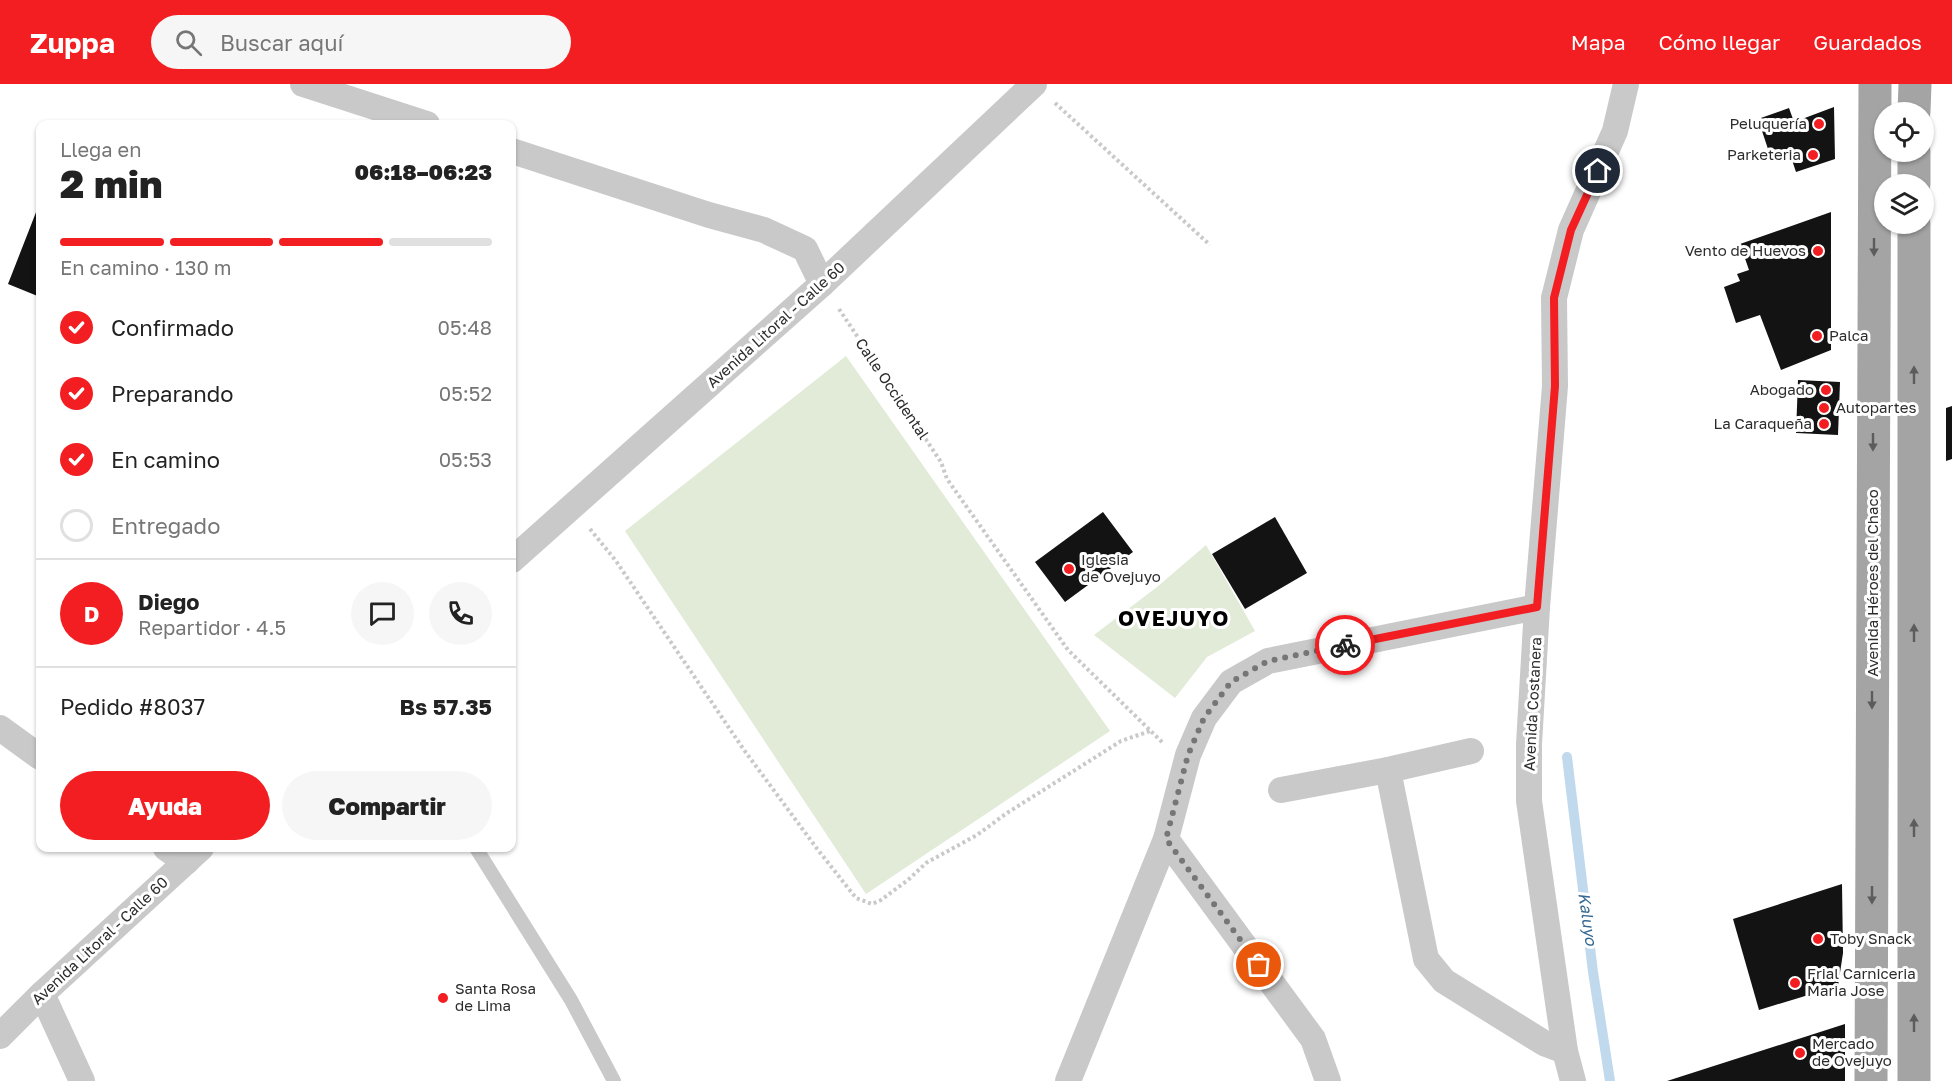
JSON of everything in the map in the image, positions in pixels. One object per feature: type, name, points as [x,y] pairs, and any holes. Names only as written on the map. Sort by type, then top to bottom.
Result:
[{"type":"main road","name":"Avenida Héroes del Chaco","points":[[1871,1081],[1875,84]]},
{"type":"main road","points":[[1914,102],[1915,84]]},
{"type":"main road","points":[[1914,234],[1914,1081]]},
{"type":"street","points":[[303,84],[415,120]]},
{"type":"street","name":"Avenida Costanera","points":[[1573,1081],[1565,1051],[1529,801],[1529,744],[1537,607],[1555,386],[1554,298],[1571,230],[1615,131],[1626,84]]},
{"type":"street","name":"Avenida Litoral - Calle 60","points":[[516,556],[822,284],[1043,92]]},
{"type":"street","points":[[516,152],[709,215],[764,230],[805,249],[822,284]]},
{"type":"street","points":[[1068,1081],[1166,839],[1188,755],[1204,718],[1231,682],[1268,661],[1537,607]]},
{"type":"street","points":[[0,728],[36,754]]},
{"type":"street","points":[[1281,790],[1388,770],[1472,751]]},
{"type":"street","points":[[1388,770],[1426,959],[1444,981],[1544,1043],[1565,1051]]},
{"type":"street","points":[[1166,839],[1313,1039],[1328,1081]]},
{"type":"street","name":"Avenida Litoral - Calle 60","points":[[0,1036],[42,994],[194,855]]},
{"type":"street","points":[[42,994],[82,1081]]},
{"type":"lane","points":[[478,852],[571,1000],[614,1081]]},
{"type":"path","points":[[1043,92],[1210,244]]},
{"type":"path","name":"Calle Occidental","points":[[822,284],[940,462],[947,479],[1068,650],[1162,743],[1188,755]]},
{"type":"path","points":[[570,508],[616,561],[732,733],[818,850],[856,898],[863,901],[872,904],[882,900],[926,863],[977,835],[1007,813],[1121,741],[1150,731]]},
{"type":"green space","points":[[846,356],[1110,731],[866,894],[625,531]]},
{"type":"green space","points":[[1206,545],[1255,631],[1207,657],[1175,698],[1094,635],[1157,587]]},
{"type":"building","points":[[1834,107],[1835,159],[1796,172],[1789,151],[1771,158],[1758,119],[1789,108],[1794,122]]},
{"type":"building","points":[[36,212],[36,295],[8,284]]},
{"type":"building","points":[[1831,212],[1831,350],[1781,370],[1760,315],[1736,323],[1724,287],[1740,281],[1737,274],[1749,270],[1740,244]]},
{"type":"building","points":[[1798,380],[1840,382],[1838,435],[1796,433]]},
{"type":"building","points":[[1952,406],[1952,459],[1946,461],[1946,408]]},
{"type":"building","points":[[1103,512],[1133,552],[1065,602],[1035,562]]},
{"type":"building","points":[[1275,517],[1307,573],[1245,609],[1212,554]]},
{"type":"building","points":[[1842,884],[1843,953],[1838,986],[1759,1010],[1733,919]]},
{"type":"building","name":"Mercado de Ovejuyo","points":[[1845,1024],[1845,1081],[1667,1081]]},
{"type":"waterway","name":"Kaluyo","points":[[1567,757],[1593,972],[1610,1081]]},
{"type":"way so far","points":[[1259,965],[1166,839],[1188,755],[1204,718],[1231,682],[1268,661],[1345,645]]},
{"type":"place","name":"Peluquería","points":[[1819,124]]},
{"type":"place","name":"Parketeria","points":[[1813,155]]},
{"type":"place","name":"Vento de Huevos","points":[[1818,251]]},
{"type":"place","name":"Palca","points":[[1817,336]]},
{"type":"place","name":"Abogado","points":[[1826,390]]},
{"type":"place","name":"Autopartes","points":[[1824,408]]},
{"type":"place","name":"La Caraqueña","points":[[1824,424]]},
{"type":"place","name":"Iglesia de Ovejuyo","points":[[1069,569]]},
{"type":"place","name":"Toby Snack","points":[[1818,939]]},
{"type":"place","name":"Frial Carniceria Maria Jose","points":[[1795,983]]},
{"type":"place","name":"Santa Rosa de Lima","points":[[443,998]]},
{"type":"place","name":"Mercado de Ovejuyo","points":[[1800,1053]]},
{"type":"district","name":"OVEJUYO","points":[[1174,619]]},
{"type":"route","points":[[1345,645],[1537,607],[1555,386],[1554,298],[1571,230],[1598,171]]}]
